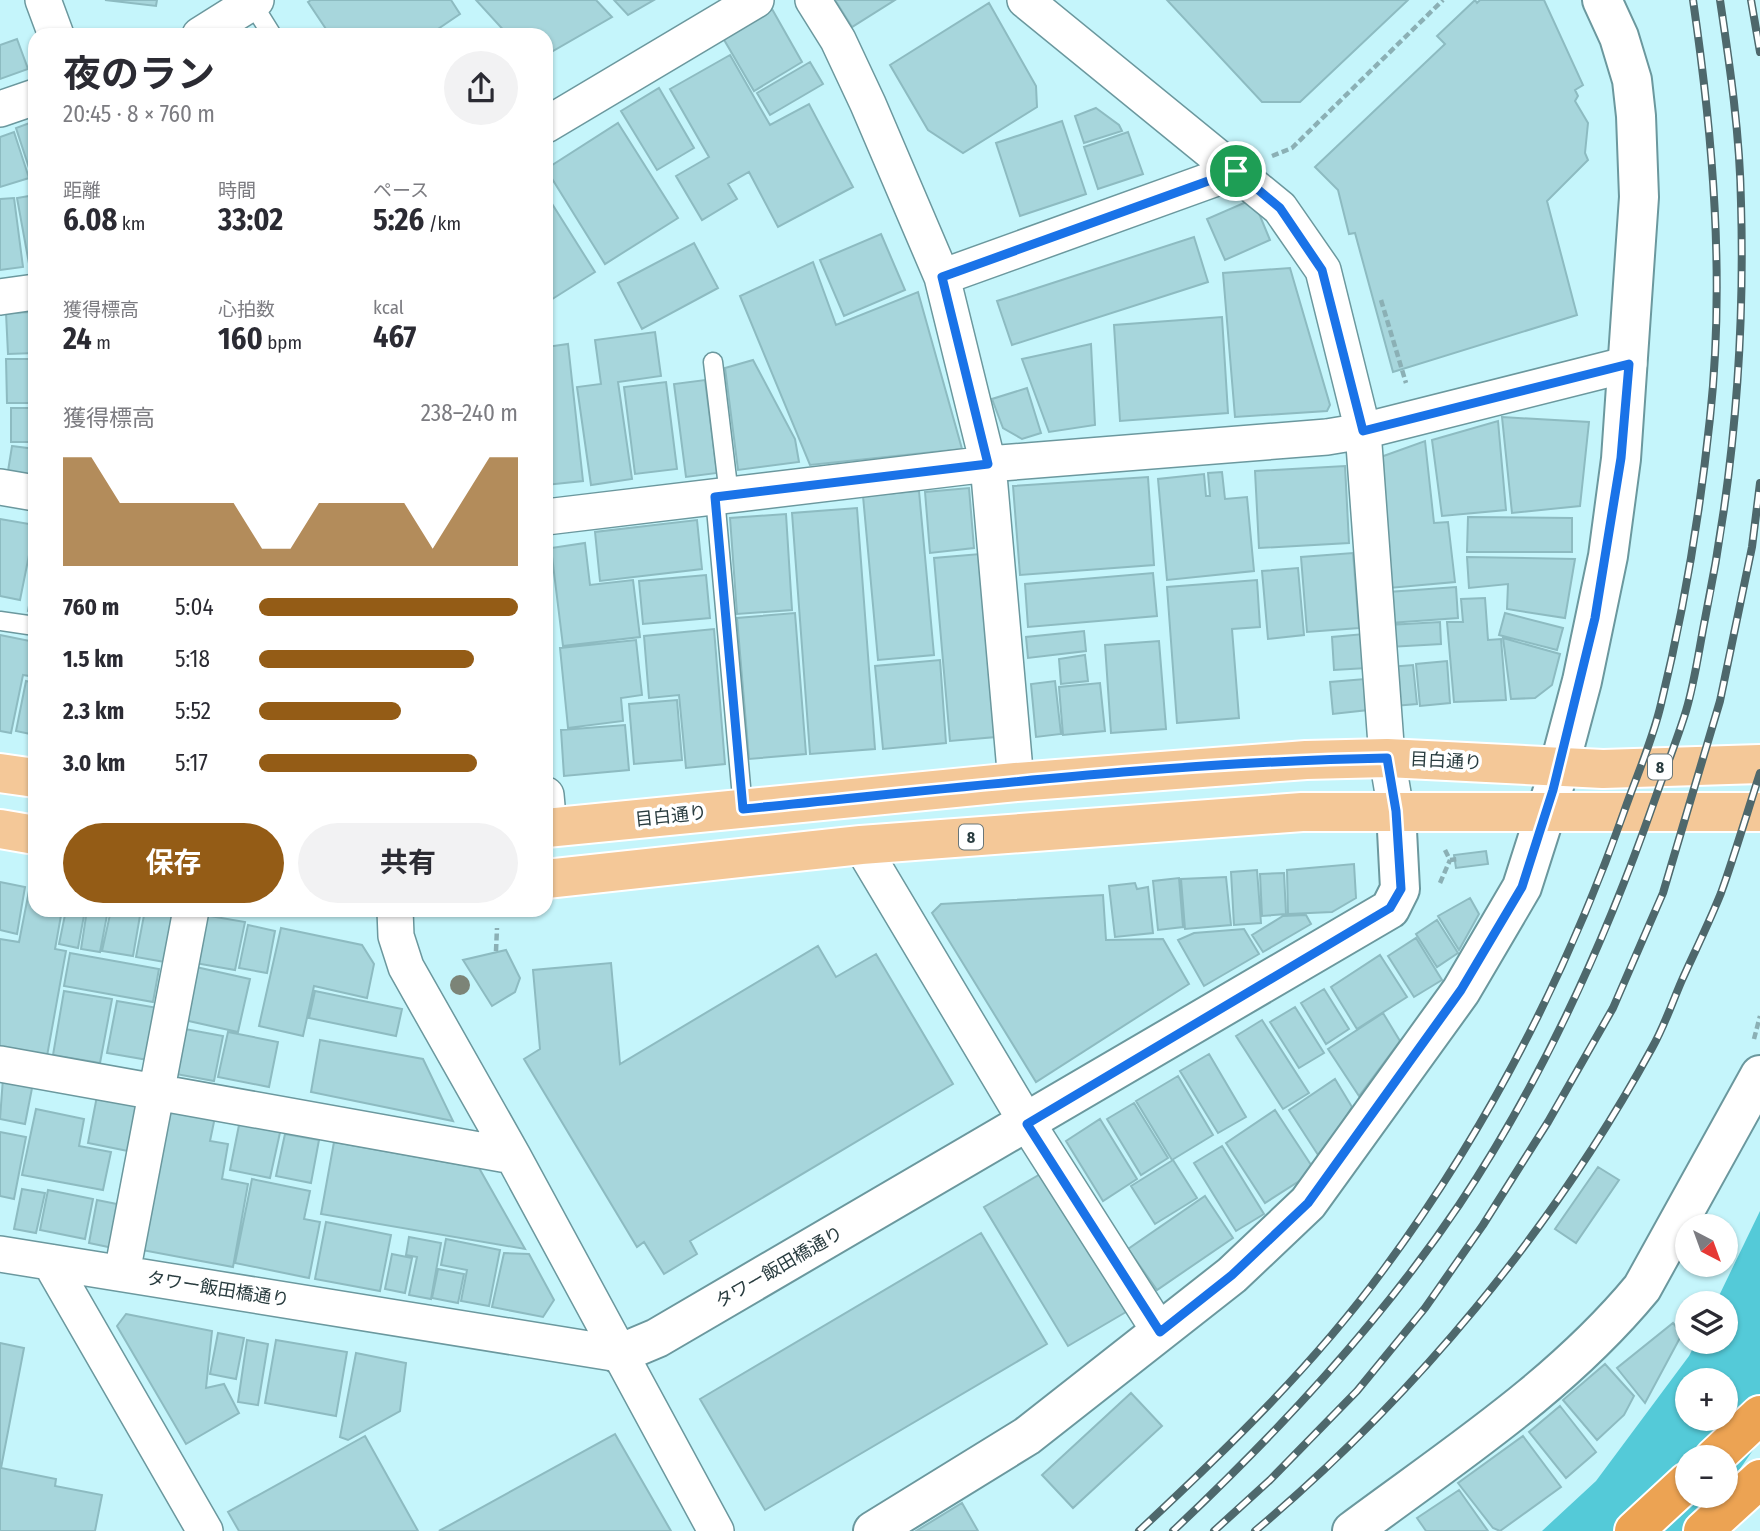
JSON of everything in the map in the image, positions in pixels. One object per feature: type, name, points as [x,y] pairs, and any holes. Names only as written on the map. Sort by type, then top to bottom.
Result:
[{"type":"highway","points":[[1728,1445],[1760,1415]]},
{"type":"highway","points":[[1703,1531],[1760,1479]]},
{"type":"highway","points":[[1634,1531],[1675,1493]]},
{"type":"main road","name":"目白通り","points":[[553,817],[743,809],[1016,782],[1306,760],[1387,758],[1602,769],[1760,764]]},
{"type":"main road","points":[[0,773],[28,777]]},
{"type":"main road","name":"8","points":[[553,878],[861,845],[1302,812],[1760,811]]},
{"type":"main road","points":[[0,829],[28,834]]},
{"type":"street","points":[[43,0],[53,28]]},
{"type":"street","points":[[553,121],[756,0]]},
{"type":"street","points":[[813,0],[838,40],[868,104],[942,277],[988,464],[1016,782]]},
{"type":"street","points":[[1025,0],[1280,208],[1322,270],[1363,431],[1387,758],[1396,811]]},
{"type":"street","points":[[873,1531],[1027,1436],[1232,1275],[1308,1203],[1461,990],[1522,887],[1582,681],[1608,556],[1621,458],[1639,197],[1636,116],[1632,80],[1619,37],[1602,0]]},
{"type":"street","points":[[211,28],[254,1]]},
{"type":"street","points":[[0,109],[28,99]]},
{"type":"street","points":[[942,277],[1236,171]]},
{"type":"street","points":[[0,297],[28,293]]},
{"type":"street","points":[[553,516],[988,464],[1327,438],[1629,364]]},
{"type":"street","points":[[0,487],[28,492]]},
{"type":"street","name":"タワー飯田橋通り","points":[[0,1254],[619,1354],[657,1338],[1027,1124],[1390,908],[1401,889],[1396,811]]},
{"type":"street","points":[[861,845],[1027,1124],[1160,1332]]},
{"type":"street","points":[[122,1273],[190,917]]},
{"type":"street","points":[[395,917],[396,936],[406,967],[513,1156],[716,1531]]},
{"type":"street","points":[[0,1064],[513,1156]]},
{"type":"street","points":[[1352,1531],[1548,1385],[1619,1316],[1642,1287],[1760,1075]]},
{"type":"street","points":[[50,1262],[205,1531]]},
{"type":"lane","points":[[254,1],[268,28]]},
{"type":"lane","points":[[713,362],[743,809]]},
{"type":"lane","points":[[0,621],[28,625]]},
{"type":"path","points":[[1236,171],[1292,148],[1427,20],[1443,0]]},
{"type":"path","points":[[1381,300],[1408,390]]},
{"type":"path","points":[[1444,848],[1450,860]]},
{"type":"path","points":[[1450,860],[1459,859]]},
{"type":"path","points":[[1440,883],[1450,860]]},
{"type":"path","points":[[496,928],[496,951]]},
{"type":"water","points":[[1760,1211],[1760,1440],[1738,1472],[1738,1445],[1675,1445],[1675,1508],[1711,1508],[1695,1531],[1542,1531],[1596,1481],[1675,1375],[1675,1431],[1738,1431],[1738,1368],[1680,1368],[1689,1356],[1738,1354],[1738,1291],[1721,1291],[1728,1278],[1738,1278],[1738,1256]]},
{"type":"building","points":[[105,0],[157,0],[156,6]]},
{"type":"building","points":[[451,0],[460,14],[439,28],[325,28],[308,2]]},
{"type":"building","points":[[476,0],[596,0],[612,17],[553,51],[553,28],[502,28]]},
{"type":"building","points":[[614,0],[654,0],[628,15]]},
{"type":"building","points":[[835,0],[895,0],[852,27]]},
{"type":"building","points":[[1167,0],[1408,0],[1300,102],[1262,102]]},
{"type":"building","points":[[1475,0],[1477,3],[1480,0],[1544,0],[1583,85],[1575,90],[1578,96],[1575,101],[1588,123],[1585,153],[1588,160],[1547,201],[1577,315],[1393,372],[1355,233],[1349,234],[1338,190],[1315,167],[1445,44],[1437,36]]},
{"type":"building","points":[[989,3],[1036,86],[1037,107],[963,153],[928,130],[890,65]]},
{"type":"building","points":[[772,9],[802,62],[754,91],[723,38]]},
{"type":"building","points":[[17,39],[28,69],[0,79],[0,45]]},
{"type":"building","points":[[730,55],[770,125],[809,104],[853,187],[778,227],[749,172],[728,184],[737,199],[702,220],[676,176],[709,157],[670,89]]},
{"type":"building","points":[[810,62],[823,84],[770,115],[757,93]]},
{"type":"building","points":[[659,88],[694,148],[657,170],[621,111]]},
{"type":"building","points":[[1096,108],[1119,125],[1122,131],[1084,143],[1075,116]]},
{"type":"building","points":[[1062,121],[1086,194],[1020,216],[996,143]]},
{"type":"building","points":[[618,123],[678,218],[605,264],[553,180],[553,165]]},
{"type":"building","points":[[28,124],[28,165],[16,128]]},
{"type":"building","points":[[14,132],[28,178],[0,187],[0,137]]},
{"type":"building","points":[[1128,132],[1143,174],[1098,189],[1084,147]]},
{"type":"building","points":[[28,196],[28,258],[17,198]]},
{"type":"building","points":[[14,198],[23,267],[0,270],[0,199]]},
{"type":"building","points":[[1253,199],[1270,240],[1225,260],[1207,219]]},
{"type":"building","points":[[553,205],[595,272],[553,299]]},
{"type":"building","points":[[881,234],[905,290],[844,316],[820,260]]},
{"type":"building","points":[[1194,237],[1208,282],[1012,345],[997,301]]},
{"type":"building","points":[[694,243],[718,288],[642,329],[618,283]]},
{"type":"building","points":[[813,262],[836,325],[918,292],[962,449],[810,465],[740,296]]},
{"type":"building","points":[[1290,268],[1330,405],[1327,411],[1235,417],[1223,273]]},
{"type":"building","points":[[28,312],[28,353],[8,354],[6,313]]},
{"type":"building","points":[[1222,317],[1228,413],[1120,421],[1114,325]]},
{"type":"building","points":[[655,332],[661,376],[618,382],[632,479],[591,485],[577,387],[601,384],[595,340]]},
{"type":"building","points":[[568,344],[583,481],[553,484],[553,346]]},
{"type":"building","points":[[1091,344],[1095,425],[1049,432],[1022,359]]},
{"type":"building","points":[[6,359],[28,359],[28,403],[7,403]]},
{"type":"building","points":[[753,360],[795,439],[799,462],[738,470],[725,368]]},
{"type":"building","points":[[705,380],[717,473],[686,477],[674,384]]},
{"type":"building","points":[[666,382],[677,469],[635,474],[624,387]]},
{"type":"building","points":[[1027,388],[1041,433],[1022,439],[1003,428],[992,399]]},
{"type":"building","points":[[11,408],[28,408],[28,442],[11,442]]},
{"type":"building","points":[[1502,417],[1589,422],[1580,506],[1512,513]]},
{"type":"building","points":[[1498,421],[1506,510],[1442,516],[1432,440]]},
{"type":"building","points":[[1425,441],[1434,523],[1448,522],[1455,582],[1389,588],[1378,458]]},
{"type":"building","points":[[12,446],[28,448],[28,474],[8,471]]},
{"type":"building","points":[[1345,466],[1349,543],[1259,548],[1255,471]]},
{"type":"building","points":[[1222,472],[1225,499],[1247,497],[1254,571],[1167,580],[1158,479],[1204,474],[1206,496],[1210,496],[1208,473]]},
{"type":"building","points":[[1148,477],[1154,565],[1020,575],[1013,486]]},
{"type":"building","points":[[969,488],[974,548],[930,553],[925,492]]},
{"type":"building","points":[[919,491],[934,655],[878,660],[863,496]]},
{"type":"building","points":[[857,508],[875,749],[810,754],[792,513]]},
{"type":"building","points":[[786,514],[792,610],[737,614],[730,518]]},
{"type":"building","points":[[1468,517],[1572,518],[1572,552],[1467,552]]},
{"type":"building","points":[[0,519],[28,524],[28,560],[20,600],[0,596]]},
{"type":"building","points":[[697,520],[702,569],[600,581],[595,532]]},
{"type":"building","points":[[585,543],[590,585],[633,580],[640,637],[563,646],[553,548]]},
{"type":"building","points":[[1353,553],[1359,628],[1307,632],[1301,557]]},
{"type":"building","points":[[980,554],[996,737],[950,741],[934,558]]},
{"type":"building","points":[[1467,557],[1575,559],[1565,618],[1507,609],[1508,584],[1469,588]]},
{"type":"building","points":[[1298,568],[1304,635],[1268,639],[1262,571]]},
{"type":"building","points":[[1153,573],[1157,616],[1028,627],[1025,584]]},
{"type":"building","points":[[706,575],[710,618],[643,624],[639,581]]},
{"type":"building","points":[[1257,580],[1260,627],[1232,629],[1239,718],[1177,723],[1167,587]]},
{"type":"building","points":[[1456,587],[1458,618],[1390,623],[1388,592]]},
{"type":"building","points":[[1485,598],[1488,640],[1501,639],[1506,700],[1454,702],[1447,622],[1463,622],[1461,599]]},
{"type":"building","points":[[795,613],[806,754],[749,759],[737,618]]},
{"type":"building","points":[[1505,613],[1563,628],[1557,650],[1499,635]]},
{"type":"building","points":[[1440,622],[1441,644],[1389,647],[1388,625]]},
{"type":"building","points":[[714,629],[725,764],[686,768],[679,695],[649,698],[644,636]]},
{"type":"building","points":[[1084,631],[1086,651],[1028,658],[1026,637]]},
{"type":"building","points":[[1364,634],[1367,668],[1334,670],[1332,637]]},
{"type":"building","points":[[0,635],[28,641],[28,676],[23,675],[11,733],[0,731]]},
{"type":"building","points":[[1503,638],[1560,654],[1552,685],[1535,698],[1511,699]]},
{"type":"building","points":[[636,640],[642,695],[621,698],[623,721],[568,728],[560,648]]},
{"type":"building","points":[[1159,641],[1166,729],[1111,733],[1105,645]]},
{"type":"building","points":[[1085,655],[1088,681],[1061,684],[1059,659]]},
{"type":"building","points":[[940,660],[946,743],[883,749],[875,666]]},
{"type":"building","points":[[1447,661],[1450,703],[1420,706],[1416,664]]},
{"type":"building","points":[[1413,665],[1417,704],[1394,706],[1389,667]]},
{"type":"building","points":[[1365,679],[1368,710],[1333,714],[1330,682]]},
{"type":"building","points":[[26,681],[28,734],[16,731]]},
{"type":"building","points":[[1055,681],[1061,734],[1036,737],[1031,684]]},
{"type":"building","points":[[1100,683],[1105,731],[1063,735],[1059,687]]},
{"type":"building","points":[[677,700],[682,760],[634,764],[629,704]]},
{"type":"building","points":[[625,725],[629,770],[564,776],[561,730]]},
{"type":"building","points":[[1486,851],[1488,864],[1456,868],[1454,855]]},
{"type":"building","points":[[1354,864],[1356,898],[1332,912],[1288,914],[1287,870]]},
{"type":"building","points":[[1257,870],[1261,923],[1234,925],[1231,872]]},
{"type":"building","points":[[1284,873],[1286,914],[1262,916],[1260,874]]},
{"type":"building","points":[[1226,877],[1231,925],[1185,929],[1181,879]]},
{"type":"building","points":[[1179,878],[1183,927],[1158,930],[1153,881]]},
{"type":"building","points":[[0,882],[25,887],[17,934],[0,930]]},
{"type":"building","points":[[1135,883],[1137,889],[1148,887],[1153,933],[1115,937],[1109,886]]},
{"type":"building","points":[[1103,895],[1106,940],[1163,939],[1189,984],[1036,1082],[932,913],[941,904]]},
{"type":"building","points":[[28,896],[28,917],[61,917],[55,949],[66,951],[47,1056],[0,1047],[0,939],[19,942]]},
{"type":"building","points":[[1470,898],[1479,914],[1459,950],[1438,916]]},
{"type":"building","points":[[1306,915],[1311,924],[1263,952],[1252,935],[1283,916]]},
{"type":"building","points":[[65,917],[84,917],[78,948],[59,944]]},
{"type":"building","points":[[86,917],[107,917],[100,952],[81,949]]},
{"type":"building","points":[[109,917],[140,917],[133,956],[102,951]]},
{"type":"building","points":[[144,917],[172,917],[165,962],[136,957]]},
{"type":"building","points":[[204,917],[245,922],[235,970],[195,963]]},
{"type":"building","points":[[1437,920],[1458,953],[1437,967],[1416,934]]},
{"type":"building","points":[[248,925],[275,931],[267,973],[239,968]]},
{"type":"building","points":[[281,928],[362,945],[374,964],[367,998],[314,986],[303,1036],[259,1026]]},
{"type":"building","points":[[1244,929],[1259,954],[1204,986],[1178,940],[1194,933]]},
{"type":"building","points":[[1416,938],[1442,980],[1414,997],[1388,956]]},
{"type":"building","points":[[818,946],[836,977],[876,954],[953,1084],[690,1241],[697,1254],[664,1274],[644,1242],[637,1247],[524,1059],[540,1049],[533,970],[611,963],[620,1064]]},
{"type":"building","points":[[506,950],[520,978],[515,992],[492,1006],[463,960]]},
{"type":"building","points":[[70,953],[159,969],[153,1002],[64,986]]},
{"type":"building","points":[[1380,955],[1407,997],[1357,1029],[1331,987]]},
{"type":"building","points":[[196,967],[250,979],[238,1032],[184,1020]]},
{"type":"building","points":[[1324,989],[1349,1029],[1326,1044],[1301,1003]]},
{"type":"building","points":[[64,991],[112,999],[100,1063],[53,1055]]},
{"type":"building","points":[[315,991],[402,1009],[396,1036],[309,1018]]},
{"type":"building","points":[[117,1001],[158,1008],[148,1060],[107,1053]]},
{"type":"building","points":[[1295,1007],[1324,1053],[1299,1068],[1270,1022]]},
{"type":"building","points":[[1383,1013],[1400,1041],[1359,1096],[1328,1049]]},
{"type":"building","points":[[1262,1020],[1309,1093],[1283,1109],[1236,1036]]},
{"type":"building","points":[[185,1029],[223,1036],[214,1081],[176,1074]]},
{"type":"building","points":[[228,1032],[278,1042],[269,1087],[218,1077]]},
{"type":"building","points":[[320,1040],[423,1059],[453,1121],[311,1092]]},
{"type":"building","points":[[1209,1054],[1246,1117],[1218,1133],[1180,1071]]},
{"type":"building","points":[[1178,1076],[1213,1135],[1172,1160],[1136,1101]]},
{"type":"building","points":[[3,1078],[33,1083],[25,1124],[0,1119]]},
{"type":"building","points":[[1335,1079],[1352,1107],[1320,1158],[1289,1110]]},
{"type":"building","points":[[97,1096],[142,1104],[133,1152],[88,1143]]},
{"type":"building","points":[[1134,1103],[1168,1158],[1141,1175],[1107,1119]]},
{"type":"building","points":[[168,1108],[215,1117],[210,1141],[228,1144],[222,1179],[248,1184],[233,1267],[142,1250]]},
{"type":"building","points":[[36,1109],[84,1119],[79,1146],[111,1152],[103,1190],[22,1175]]},
{"type":"building","points":[[1275,1110],[1315,1171],[1265,1203],[1226,1143]]},
{"type":"building","points":[[1100,1119],[1137,1179],[1103,1201],[1066,1141]]},
{"type":"building","points":[[240,1120],[281,1128],[270,1178],[230,1170]]},
{"type":"building","points":[[0,1132],[26,1137],[14,1199],[0,1196]]},
{"type":"building","points":[[285,1134],[319,1140],[311,1183],[276,1176]]},
{"type":"building","points":[[334,1142],[479,1168],[525,1249],[321,1214]]},
{"type":"building","points":[[1222,1146],[1264,1214],[1236,1231],[1194,1163]]},
{"type":"building","points":[[1173,1160],[1197,1198],[1155,1224],[1131,1186]]},
{"type":"building","points":[[1598,1167],[1619,1180],[1576,1243],[1555,1229]]},
{"type":"building","points":[[1042,1173],[1126,1312],[1068,1346],[984,1207]]},
{"type":"building","points":[[252,1179],[310,1191],[304,1219],[320,1222],[309,1278],[235,1263]]},
{"type":"building","points":[[22,1189],[45,1193],[36,1233],[14,1229]]},
{"type":"building","points":[[48,1190],[93,1199],[85,1239],[40,1230]]},
{"type":"building","points":[[1205,1196],[1233,1238],[1157,1290],[1128,1249]]},
{"type":"building","points":[[97,1200],[122,1205],[113,1248],[89,1243]]},
{"type":"building","points":[[326,1222],[391,1235],[380,1291],[315,1279]]},
{"type":"building","points":[[981,1233],[1047,1344],[765,1510],[700,1399]]},
{"type":"building","points":[[409,1237],[441,1243],[431,1299],[409,1295],[417,1257],[406,1255]]},
{"type":"building","points":[[446,1239],[500,1250],[489,1306],[461,1301],[467,1270],[441,1265]]},
{"type":"building","points":[[504,1253],[529,1254],[554,1300],[543,1317],[492,1307]]},
{"type":"building","points":[[392,1254],[412,1258],[405,1293],[385,1289]]},
{"type":"building","points":[[438,1269],[464,1274],[458,1303],[432,1298]]},
{"type":"building","points":[[126,1314],[212,1331],[206,1388],[224,1384],[239,1413],[186,1444],[117,1326]]},
{"type":"building","points":[[1673,1323],[1675,1325],[1675,1347],[1645,1403],[1617,1368]]},
{"type":"building","points":[[218,1333],[244,1338],[236,1379],[210,1374]]},
{"type":"building","points":[[247,1340],[268,1344],[258,1405],[238,1402]]},
{"type":"building","points":[[276,1340],[347,1352],[336,1416],[265,1403]]},
{"type":"building","points":[[0,1343],[24,1348],[1,1468],[56,1479],[55,1486],[102,1495],[95,1531],[0,1531]]},
{"type":"building","points":[[356,1353],[406,1363],[400,1411],[348,1440],[340,1437]]},
{"type":"building","points":[[1605,1364],[1634,1396],[1624,1415],[1597,1440],[1563,1400]]},
{"type":"building","points":[[1131,1393],[1162,1426],[1073,1508],[1042,1475]]},
{"type":"building","points":[[1560,1406],[1596,1452],[1566,1478],[1529,1432]]},
{"type":"building","points":[[615,1434],[671,1531],[439,1531]]},
{"type":"building","points":[[365,1436],[418,1531],[239,1531],[228,1512]]},
{"type":"building","points":[[1523,1436],[1561,1487],[1500,1531],[1493,1528],[1458,1483]]},
{"type":"building","points":[[1459,1490],[1488,1531],[1426,1531],[1417,1518]]},
{"type":"building","points":[[962,1503],[978,1531],[916,1531]]},
{"type":"railway","points":[[1139,1531],[1236,1438],[1298,1373],[1357,1305],[1422,1216],[1491,1105],[1551,990],[1578,931],[1654,730],[1690,561],[1710,418],[1714,366],[1715,208],[1693,0]]},
{"type":"railway","points":[[1173,1531],[1251,1455],[1361,1335],[1459,1205],[1518,1109],[1570,1008],[1615,905],[1675,744],[1692,688],[1715,568],[1730,464],[1739,360],[1742,255],[1739,152],[1720,0]]},
{"type":"railway","points":[[1751,0],[1760,52]]},
{"type":"railway","points":[[1214,1531],[1270,1480],[1357,1391],[1425,1308],[1483,1225],[1548,1122],[1613,1008],[1663,893],[1720,701],[1752,547],[1760,483]]},
{"type":"railway","points":[[1255,1531],[1314,1479],[1425,1367],[1525,1246],[1570,1182],[1613,1116],[1660,1032],[1721,893],[1760,773]]},
{"type":"route","points":[[1236,171],[1280,208],[1322,270],[1363,431],[1629,364],[1621,458],[1608,556],[1582,681],[1553,790],[1522,887],[1461,990],[1308,1203],[1232,1275],[1160,1332],[1027,1124],[1390,908],[1401,889],[1396,811],[1387,758],[1306,760],[1016,782],[743,809],[715,497],[988,464],[942,277],[1236,171]]}]
